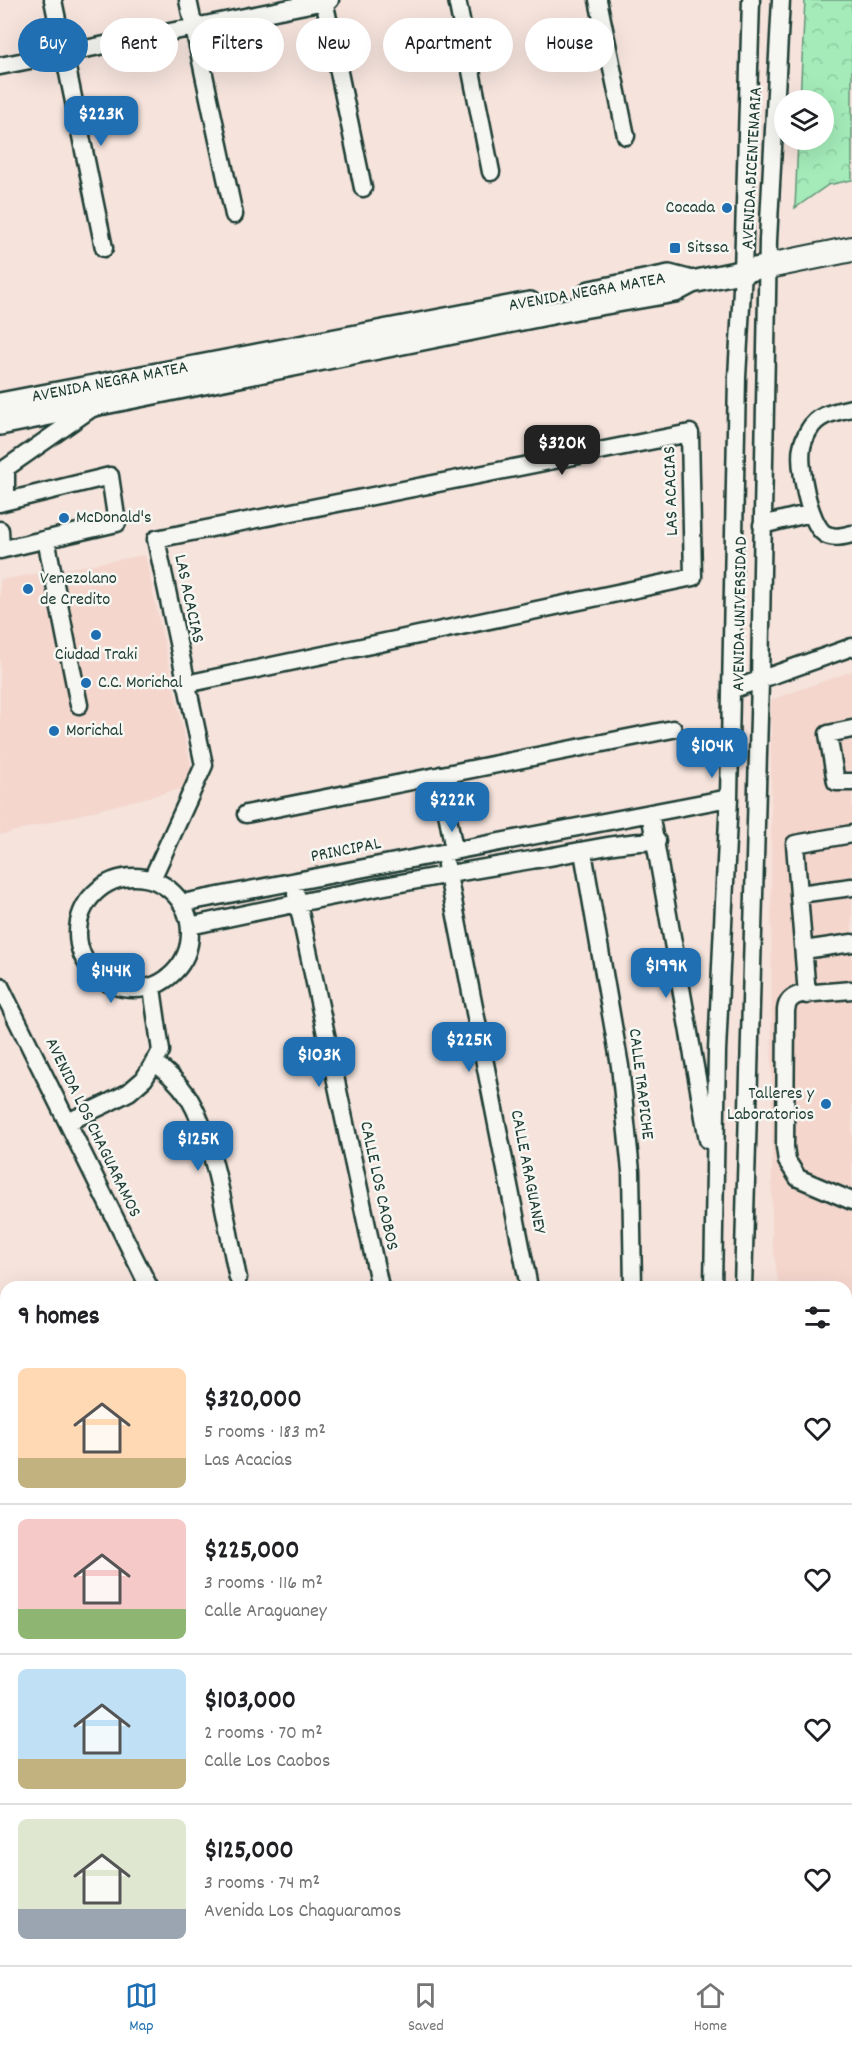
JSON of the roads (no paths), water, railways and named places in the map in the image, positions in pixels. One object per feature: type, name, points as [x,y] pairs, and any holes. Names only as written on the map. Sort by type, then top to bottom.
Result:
[{"type":"highway","points":[[769,266],[852,249]]},
{"type":"main road","points":[[692,282],[769,266]]},
{"type":"main road","name":"AVENIDA NEGRA MATEA","points":[[0,404],[669,276],[692,282]]},
{"type":"main road","name":"AVENIDA NEGRA MATEA","points":[[0,424],[577,308],[675,291],[692,282]]},
{"type":"street","points":[[53,0],[57,18]]},
{"type":"street","points":[[188,0],[191,18]]},
{"type":"street","points":[[237,18],[326,0],[363,188]]},
{"type":"street","points":[[457,0],[491,172]]},
{"type":"street","points":[[598,0],[626,136]]},
{"type":"street","name":"AVENIDA BICENTENARIA","points":[[743,271],[751,0]]},
{"type":"street","name":"AVENIDA BICENTENARIA","points":[[769,266],[768,240],[781,0]]},
{"type":"street","points":[[88,48],[190,28]]},
{"type":"street","points":[[0,66],[18,62]]},
{"type":"street","points":[[69,72],[104,248]]},
{"type":"street","points":[[203,72],[234,215]]},
{"type":"street","name":"AVENIDA UNIVERSIDAD","points":[[743,1281],[760,681],[765,334],[769,266]]},
{"type":"street","name":"AVENIDA UNIVERSIDAD","points":[[713,1281],[717,1051],[729,798],[737,376],[743,271]]},
{"type":"street","points":[[2,503],[6,493],[6,468],[98,405]]},
{"type":"street","points":[[852,408],[822,415],[809,429],[802,447],[801,463],[811,513],[818,526],[825,534],[836,537],[852,534]]},
{"type":"street","name":"LAS ACACIAS","points":[[152,879],[204,765],[186,684],[156,539],[690,433],[693,577],[186,684]]},
{"type":"street","points":[[0,530],[1,550],[117,523],[110,476],[2,503]]},
{"type":"street","points":[[762,525],[811,513]]},
{"type":"street","points":[[46,539],[79,705]]},
{"type":"street","points":[[731,690],[852,647]]},
{"type":"street","points":[[246,814],[673,729]]},
{"type":"street","points":[[852,729],[828,734],[836,782],[852,782]]},
{"type":"street","name":"CALLE ARAGUANEY","points":[[440,775],[449,851],[447,874],[529,1281]]},
{"type":"street","name":"PRINCIPAL","points":[[182,903],[729,798]]},
{"type":"street","name":"AVENIDA UNIVERSIDAD","points":[[651,813],[715,1178]]},
{"type":"street","points":[[807,994],[795,844],[852,834]]},
{"type":"street","points":[[190,926],[447,874],[634,842],[657,841]]},
{"type":"street","name":"CALLE TRAPICHE","points":[[583,852],[620,1066],[632,1171],[633,1281]]},
{"type":"street","points":[[133,877],[152,879],[169,888],[182,903],[190,926],[190,946],[182,964],[169,979],[152,988],[132,990],[113,986],[97,976],[85,961],[78,943],[78,924],[85,905],[97,890],[114,880],[133,877]]},
{"type":"street","name":"CALLE LOS CAOBOS","points":[[293,881],[379,1281]]},
{"type":"street","points":[[799,894],[852,887]]},
{"type":"street","points":[[804,950],[852,943]]},
{"type":"street","name":"AVENIDA LOS CHAGUARAMOS","points":[[0,986],[68,1122],[141,1281]]},
{"type":"street","points":[[68,1122],[129,1092],[144,1079],[161,1051],[152,988]]},
{"type":"street","points":[[852,990],[796,995],[787,1006],[785,1154],[790,1168],[798,1178],[852,1201]]},
{"type":"street","points":[[154,1062],[176,1081],[186,1094],[211,1150],[238,1278]]},
{"type":"place","name":"Cocada","points":[[727,208]]},
{"type":"place","name":"Sitssa","points":[[675,248]]},
{"type":"place","name":"McDonald's","points":[[64,518]]},
{"type":"place","name":"Venezolano de Credito","points":[[28,589]]},
{"type":"place","name":"Ciudad Traki","points":[[96,635]]},
{"type":"place","name":"C.C. Morichal","points":[[86,683]]},
{"type":"place","name":"Morichal","points":[[54,731]]},
{"type":"place","name":"Talleres y Laboratorios","points":[[826,1104]]}]
